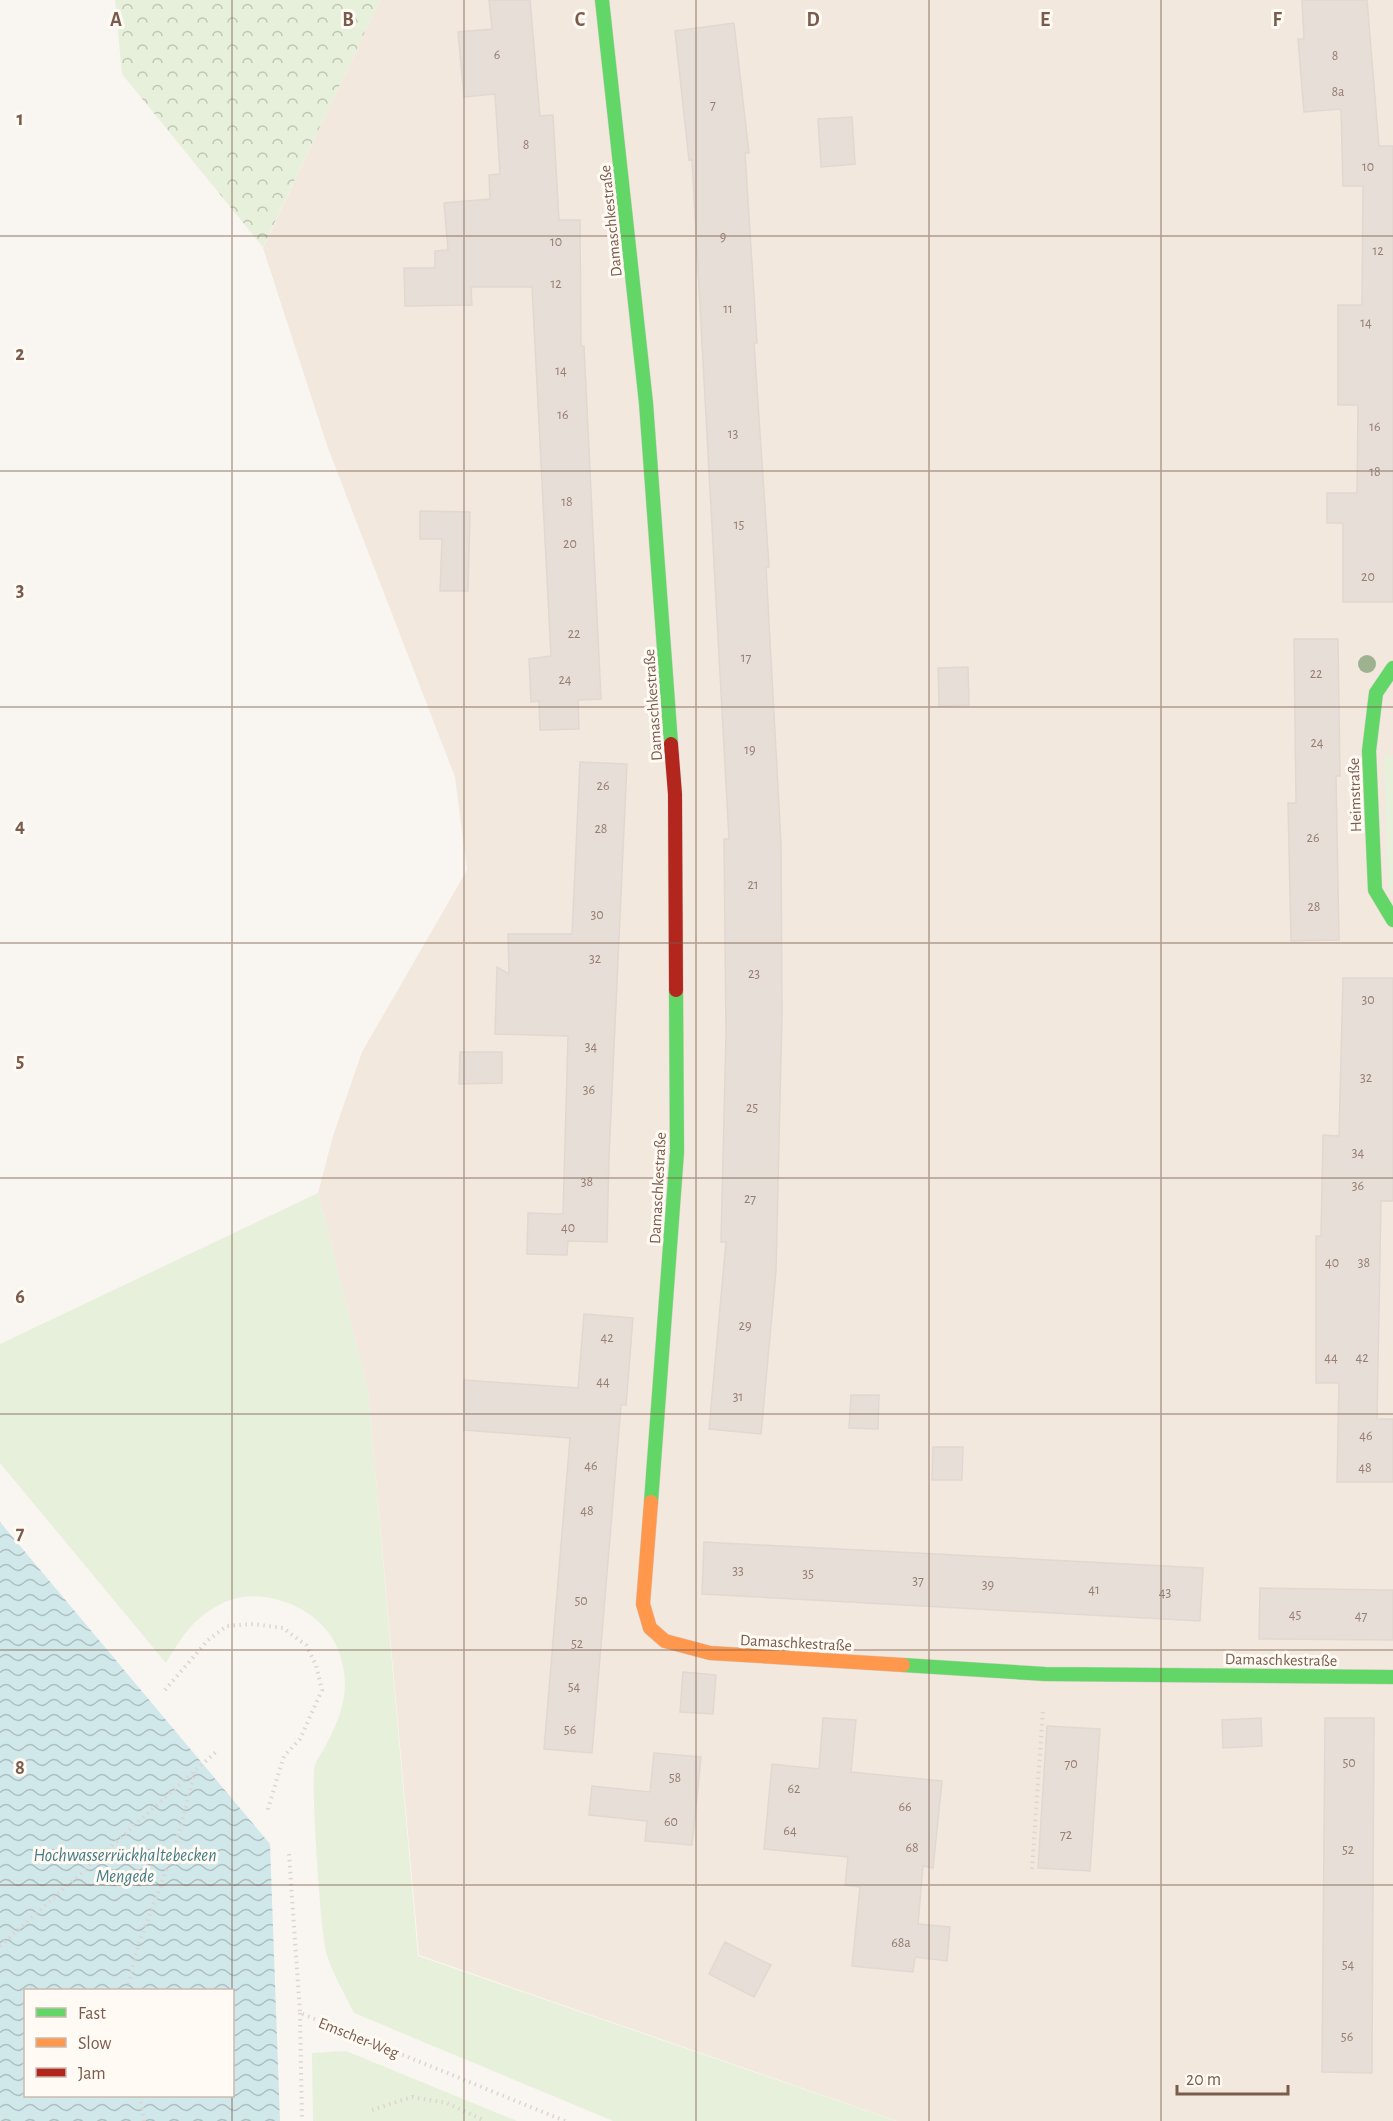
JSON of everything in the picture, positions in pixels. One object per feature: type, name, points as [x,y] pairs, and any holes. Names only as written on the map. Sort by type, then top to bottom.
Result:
[{"type":"street","name":"Damaschkestraße","points":[[602,0],[646,403],[675,794],[677,1152],[643,1604],[645,1619],[652,1632],[666,1642],[710,1653],[1045,1674],[1393,1677]]},
{"type":"street","name":"Heimstraße","points":[[1393,668],[1376,693],[1369,752],[1375,890],[1393,920]]},
{"type":"path","points":[[165,1690],[208,1640],[227,1626],[253,1623],[283,1628],[306,1646],[316,1665],[322,1690],[306,1729],[284,1756],[267,1812]]},
{"type":"path","points":[[1032,1869],[1045,1674]]},
{"type":"path","points":[[0,1946],[218,1750]]},
{"type":"path","points":[[127,1989],[138,1946],[175,1846],[195,1771]]},
{"type":"path","name":"Emscher-Weg","points":[[289,1854],[300,2013],[565,2121]]},
{"type":"path","points":[[300,2013],[302,2121]]},
{"type":"path","points":[[140,2097],[144,2121]]},
{"type":"path","points":[[372,2110],[412,2097],[447,2103],[485,2121]]},
{"type":"shaded area","points":[[380,0],[1393,0],[1393,2121],[897,2121],[419,1955],[368,1391],[318,1193],[333,1136],[362,1052],[467,870],[455,777],[328,448],[263,248]]},
{"type":"green space","points":[[115,0],[380,0],[263,247],[122,74]]},
{"type":"green space","points":[[1384,755],[1393,755],[1393,894],[1388,885]]},
{"type":"green space","points":[[318,1193],[368,1391],[418,1956],[896,2121],[613,2121],[354,2013],[327,1955],[315,1827],[315,1765],[336,1723],[345,1691],[340,1655],[333,1639],[308,1613],[291,1604],[255,1596],[238,1598],[221,1604],[195,1622],[166,1663],[0,1463],[0,1344]]},
{"type":"green space","points":[[346,2051],[517,2121],[313,2121],[312,2053]]},
{"type":"water","name":"Hochwasserrückhaltebecken Mengede","points":[[0,1522],[270,1844],[280,2121],[0,2121]]},
{"type":"building","points":[[489,0],[530,0],[540,116],[553,115],[559,220],[580,220],[581,346],[584,346],[601,699],[578,700],[579,729],[540,730],[539,701],[531,702],[529,659],[551,656],[532,287],[471,287],[472,305],[405,306],[404,268],[435,268],[435,251],[448,250],[444,203],[490,199],[489,175],[500,174],[495,94],[464,97],[458,32],[492,29]]},
{"type":"building","points":[[1302,0],[1367,0],[1379,146],[1393,146],[1393,602],[1343,602],[1343,523],[1327,523],[1327,493],[1357,493],[1358,405],[1338,405],[1338,305],[1362,305],[1363,186],[1343,186],[1341,109],[1304,112],[1298,39],[1304,39]]},
{"type":"building","points":[[734,23],[749,153],[745,153],[757,343],[754,343],[769,567],[766,567],[781,843],[782,1015],[776,1271],[761,1434],[709,1429],[726,1242],[721,1242],[726,1034],[724,839],[729,839],[692,159],[689,160],[675,31]]},
{"type":"building","points":[[852,117],[855,164],[821,167],[818,119]]},
{"type":"building","points":[[420,511],[470,512],[468,591],[440,591],[442,539],[420,539]]},
{"type":"building","points":[[1294,639],[1338,639],[1340,776],[1336,776],[1339,940],[1291,941],[1288,803],[1296,803]]},
{"type":"building","points":[[968,667],[969,705],[939,706],[938,668]]},
{"type":"building","points":[[580,762],[627,764],[607,1242],[568,1241],[567,1255],[527,1254],[528,1213],[563,1214],[568,1036],[495,1034],[497,967],[509,974],[508,934],[572,934]]},
{"type":"building","points":[[1343,978],[1393,978],[1393,1201],[1381,1201],[1377,1419],[1393,1419],[1393,1482],[1337,1482],[1339,1383],[1316,1383],[1316,1236],[1321,1236],[1323,1135],[1339,1136]]},
{"type":"building","points":[[460,1052],[502,1052],[502,1083],[459,1084]]},
{"type":"building","points":[[584,1314],[633,1318],[626,1405],[621,1405],[592,1753],[544,1749],[570,1438],[464,1430],[464,1380],[578,1388]]},
{"type":"building","points":[[851,1395],[879,1395],[878,1429],[849,1428]]},
{"type":"building","points":[[933,1447],[963,1447],[962,1480],[932,1480]]},
{"type":"building","points":[[704,1542],[1203,1568],[1200,1621],[702,1594]]},
{"type":"building","points":[[1260,1588],[1393,1590],[1393,1640],[1259,1639]]},
{"type":"building","points":[[683,1672],[716,1675],[713,1714],[680,1712]]},
{"type":"building","points":[[823,1718],[856,1720],[851,1772],[942,1781],[933,1868],[923,1866],[918,1924],[950,1927],[947,1961],[915,1957],[913,1972],[852,1966],[860,1887],[845,1885],[848,1857],[764,1849],[772,1764],[819,1769]]},
{"type":"building","points":[[1261,1718],[1262,1746],[1223,1748],[1222,1720]]},
{"type":"building","points":[[1325,1718],[1374,1718],[1372,2073],[1322,2072]]},
{"type":"building","points":[[1047,1726],[1100,1729],[1090,1871],[1038,1868]]},
{"type":"building","points":[[654,1753],[701,1757],[692,1845],[645,1841],[647,1821],[589,1815],[592,1786],[650,1792]]},
{"type":"building","points":[[725,1942],[771,1965],[754,1997],[709,1974]]},
{"type":"traffic: fast","points":[[602,0],[646,403],[671,744]]},
{"type":"traffic: fast","points":[[1393,668],[1376,693],[1369,751],[1375,890],[1393,920]]},
{"type":"traffic: fast","points":[[651,1502],[677,1152],[676,990]]},
{"type":"traffic: fast","points":[[903,1665],[1045,1674],[1393,1677]]},
{"type":"traffic: slow","points":[[651,1502],[643,1604],[650,1628],[665,1641],[710,1653],[903,1665]]},
{"type":"traffic: jam","points":[[671,744],[675,794],[676,990]]}]
